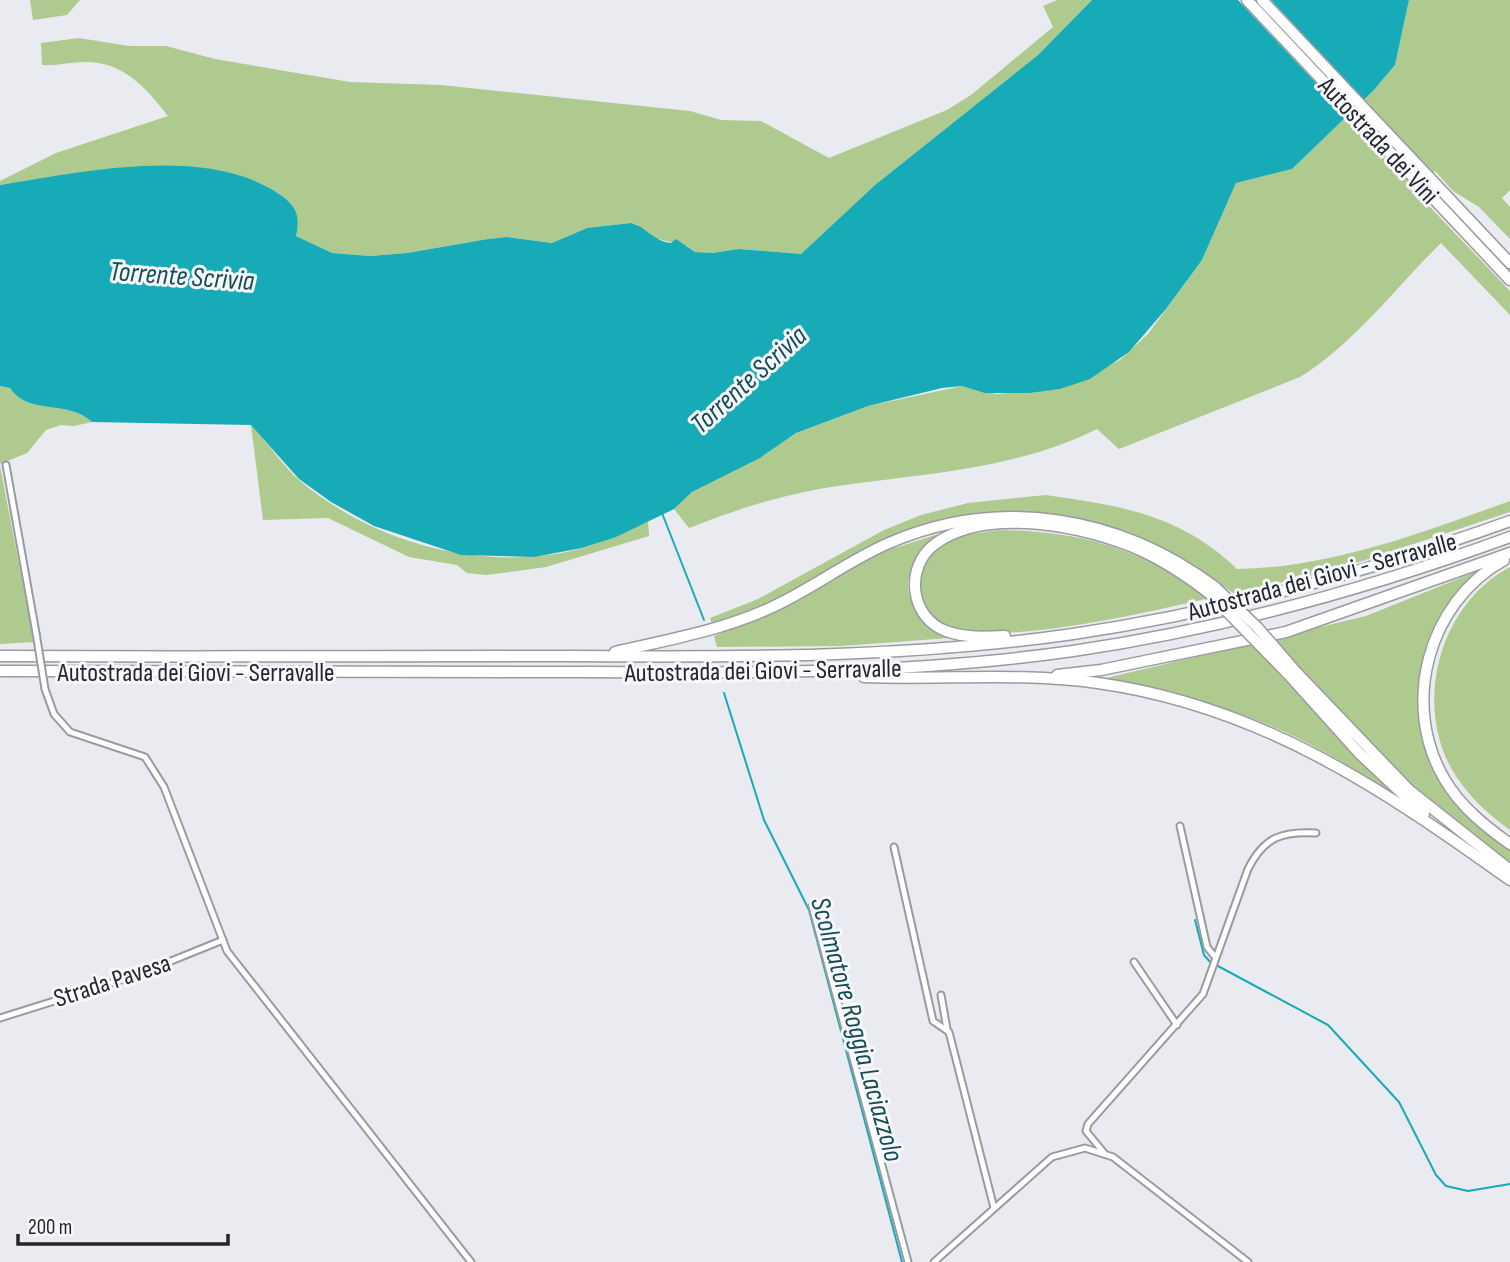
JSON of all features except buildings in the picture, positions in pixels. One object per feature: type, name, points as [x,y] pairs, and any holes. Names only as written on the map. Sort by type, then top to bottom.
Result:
[{"type":"highway","name":"Autostrada dei Vini","points":[[1247,0],[1436,194],[1457,207],[1510,263]]},
{"type":"highway","name":"Autostrada dei Vini","points":[[1262,0],[1510,280]]},
{"type":"highway","points":[[1457,207],[1510,253]]},
{"type":"highway","points":[[598,656],[735,622],[797,596],[868,552],[940,525],[1003,516],[1066,520],[1115,532],[1168,555],[1212,590],[1409,790],[1509,869]]},
{"type":"highway","name":"Autostrada dei Giovi - Serravalle","points":[[0,656],[834,656],[956,648],[1072,634],[1166,618],[1277,593],[1446,544],[1510,521]]},
{"type":"highway","points":[[1072,634],[978,637],[936,626],[920,610],[916,599],[915,579],[920,561],[934,544],[976,527],[1012,523],[1062,527],[1088,532],[1141,551],[1212,590]]},
{"type":"highway","name":"Autostrada dei Giovi - Serravalle","points":[[0,671],[808,672],[960,664],[1073,651],[1268,614],[1346,592],[1510,537]]},
{"type":"highway","points":[[1032,677],[1101,670],[1286,632],[1510,555]]},
{"type":"highway","points":[[1510,555],[1477,578],[1447,611],[1433,641],[1424,678],[1424,716],[1432,753],[1445,780],[1464,807],[1510,844]]},
{"type":"highway","points":[[808,672],[866,677],[1032,677],[1099,683],[1185,702],[1254,724],[1338,765],[1447,835],[1510,880]]},
{"type":"highway","points":[[1292,673],[1359,753],[1447,835]]},
{"type":"street","points":[[6,465],[44,688],[54,714],[70,732],[145,757],[164,787],[227,951],[471,1262]]},
{"type":"street","points":[[1180,826],[1207,947],[1215,957]]},
{"type":"street","points":[[1248,1262],[1105,1154],[1086,1131],[1088,1124],[1203,994],[1248,869],[1258,853],[1283,833],[1316,832]]},
{"type":"street","points":[[894,847],[933,1021],[947,1029]]},
{"type":"street","points":[[812,906],[908,1262]]},
{"type":"street","name":"Strada Pavesa","points":[[0,1018],[134,976],[223,940]]},
{"type":"street","points":[[1134,962],[1177,1025]]},
{"type":"street","points":[[941,995],[947,1029],[994,1208]]},
{"type":"street","points":[[934,1262],[1061,1152],[1086,1148],[1105,1154]]},
{"type":"green space","points":[[30,0],[80,0],[67,15],[33,20]]},
{"type":"green space","points":[[1057,0],[1092,0],[1038,55],[875,185],[801,254],[739,249],[712,253],[695,252],[687,246],[654,238],[631,223],[587,228],[552,243],[507,237],[407,253],[370,256],[332,253],[296,236],[298,220],[294,208],[273,190],[244,177],[211,169],[139,166],[0,185],[0,181],[56,153],[168,116],[133,78],[112,66],[86,62],[42,65],[41,43],[79,38],[129,46],[166,46],[215,59],[350,82],[441,85],[690,111],[721,120],[761,121],[829,158],[947,110],[971,95],[1053,27],[1043,6]]},
{"type":"green space","points":[[1409,0],[1510,0],[1510,190],[1502,198],[1510,207],[1510,239],[1479,207],[1453,191],[1435,171],[1411,187],[1510,291],[1510,315],[1441,243],[1357,332],[1300,377],[1119,449],[1097,429],[1066,443],[1002,462],[781,497],[689,528],[674,509],[692,492],[760,458],[796,433],[868,406],[962,386],[997,394],[1060,389],[1120,360],[1148,334],[1202,260],[1236,183],[1292,169],[1374,90],[1395,65]]},
{"type":"green space","points":[[0,386],[10,388],[27,402],[72,411],[92,422],[74,426],[61,425],[46,430],[27,453],[0,464]]},
{"type":"green space","points":[[251,425],[293,475],[330,503],[362,522],[396,537],[432,548],[469,555],[543,556],[588,546],[648,521],[649,536],[546,567],[487,575],[467,573],[457,565],[409,557],[328,518],[263,520]]},
{"type":"green space","points":[[0,466],[34,642],[0,644]]},
{"type":"green space","points":[[1046,495],[1099,503],[1171,524],[1216,550],[1237,569],[1272,567],[1342,555],[1410,536],[1510,501],[1510,512],[1332,571],[1233,593],[1168,551],[1101,525],[1030,514],[952,520],[772,603],[712,624],[710,618],[758,599],[884,530],[921,515],[968,503]]},
{"type":"green space","points":[[960,527],[920,558],[910,574],[908,585],[910,597],[922,617],[930,626],[950,638],[841,646],[717,647],[714,636],[798,601],[876,554]]},
{"type":"green space","points":[[999,530],[1058,534],[1110,546],[1160,567],[1210,598],[1118,618],[1046,629],[981,633],[943,624],[933,616],[920,594],[921,569],[927,557],[952,540]]},
{"type":"green space","points":[[1510,567],[1510,830],[1477,802],[1451,768],[1440,741],[1435,713],[1435,684],[1440,656],[1451,629],[1466,604],[1486,583]]},
{"type":"green space","points":[[1478,571],[1447,606],[1432,636],[1421,689],[1421,716],[1425,742],[1446,791],[1468,817],[1510,849],[1510,864],[1405,780],[1320,692],[1274,638],[1366,616]]},
{"type":"green space","points":[[1254,643],[1354,754],[1394,793],[1314,747],[1265,723],[1196,700],[1102,679]]},
{"type":"water","name":"Torrente Scrivia","points":[[1092,0],[1409,0],[1395,65],[1374,90],[1292,169],[1236,183],[1202,260],[1166,309],[1129,352],[1090,379],[1060,389],[1029,393],[985,393],[962,386],[942,388],[868,406],[796,433],[760,458],[692,492],[674,509],[616,537],[582,548],[534,557],[461,555],[374,526],[331,502],[299,479],[251,425],[92,422],[72,411],[27,402],[10,388],[0,386],[0,185],[139,166],[211,169],[244,177],[273,190],[291,204],[297,214],[296,236],[332,253],[370,256],[407,253],[507,237],[552,243],[587,228],[631,223],[665,242],[671,243],[676,239],[695,252],[712,253],[739,249],[801,254],[875,185],[1038,55]]},
{"type":"pier","points":[[1238,0],[1271,0],[1366,102],[1349,118]]},
{"type":"waterway","name":"Scolmatore Roggia Laciazzolo","points":[[662,513],[704,620]]},
{"type":"waterway","name":"Scolmatore Roggia Laciazzolo","points":[[724,693],[764,820],[809,910],[902,1262]]},
{"type":"waterway","points":[[1195,920],[1204,955],[1211,963]]},
{"type":"waterway","points":[[1216,965],[1328,1025],[1399,1102],[1436,1175],[1446,1186],[1468,1191],[1510,1184]]}]
